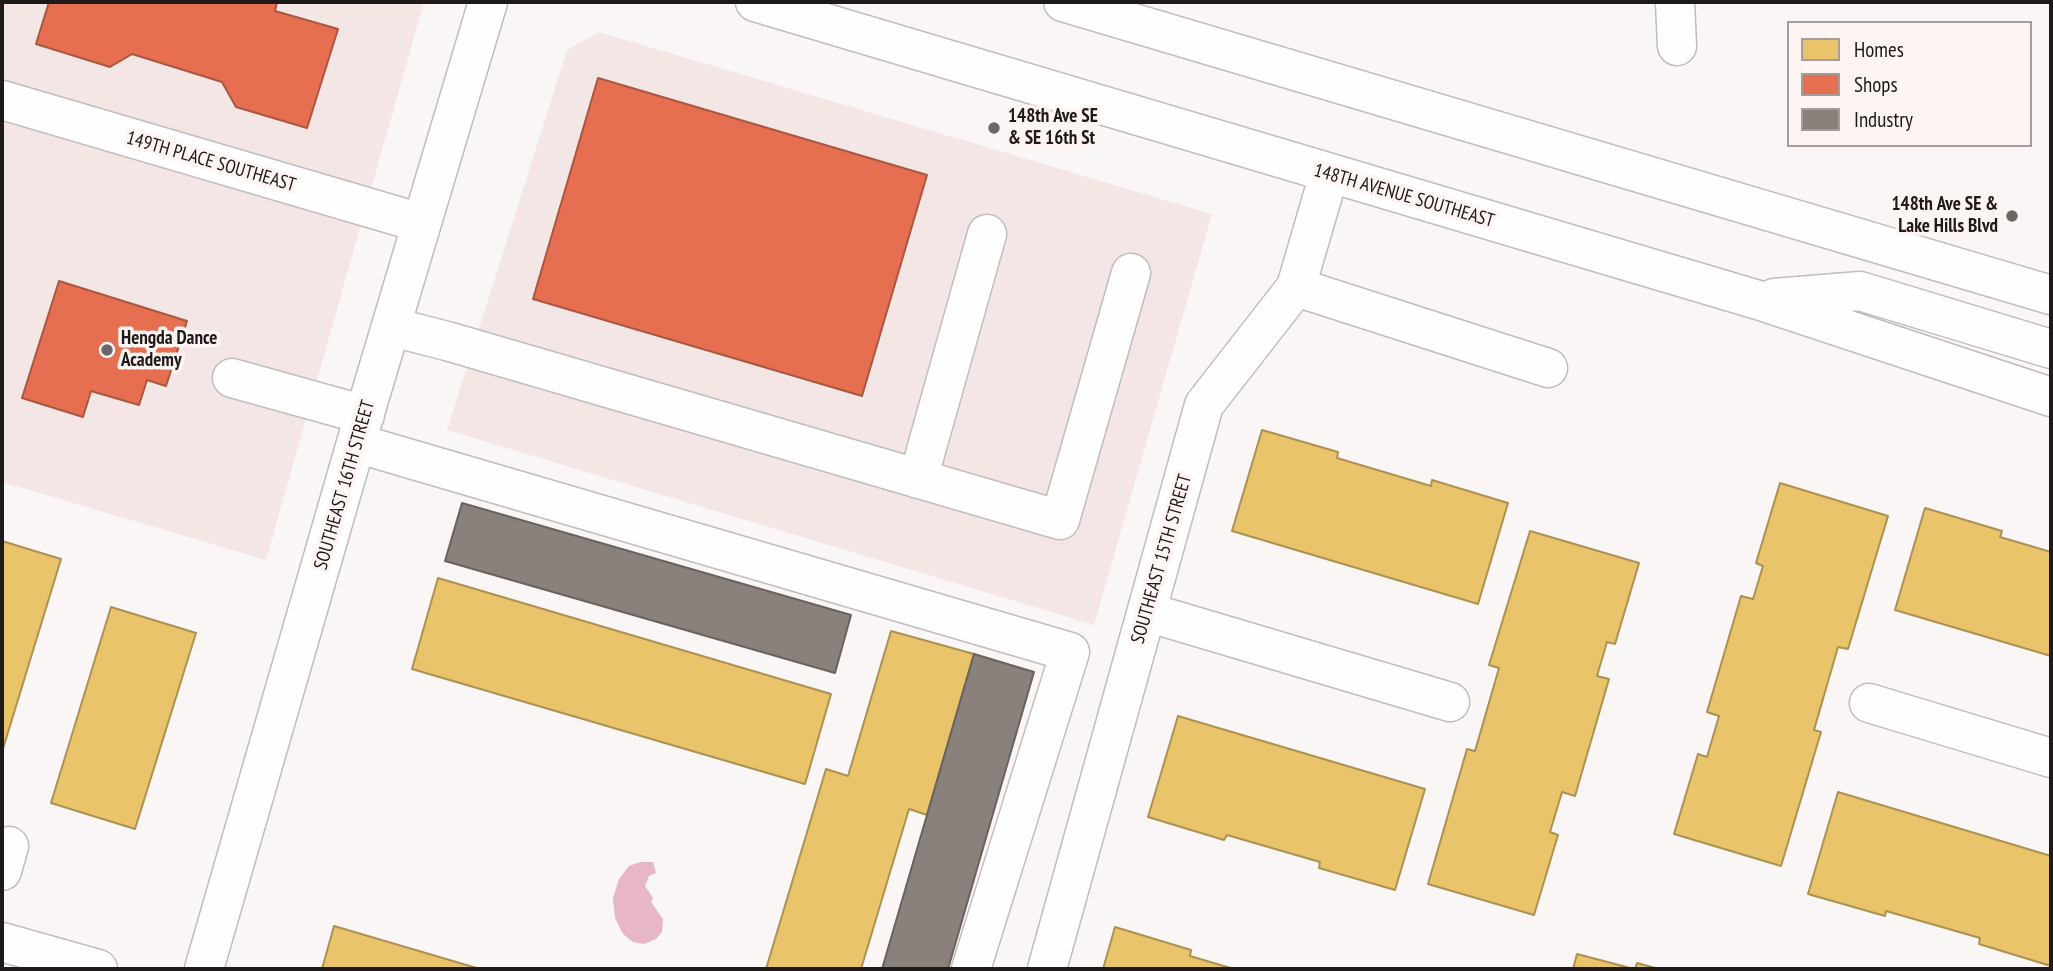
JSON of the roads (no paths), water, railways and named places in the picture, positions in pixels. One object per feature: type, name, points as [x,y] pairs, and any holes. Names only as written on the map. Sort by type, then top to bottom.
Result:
[{"type":"main road","name":"SOUTHEAST 16TH STREET","points":[[204,969],[488,2]]},
{"type":"main road","name":"148TH AVENUE SOUTHEAST","points":[[755,2],[1758,300],[2051,397]]},
{"type":"main road","points":[[1063,2],[2051,295]]},
{"type":"main road","points":[[1675,2],[1677,46]]},
{"type":"main road","name":"149TH PLACE SOUTHEAST","points":[[2,100],[421,223]]},
{"type":"main road","name":"SOUTHEAST 15TH STREET","points":[[1047,969],[1205,405],[1296,287],[1329,174]]},
{"type":"main road","points":[[918,479],[986,234]]},
{"type":"main road","points":[[391,327],[1060,520],[1131,273]]},
{"type":"main road","points":[[1296,287],[1548,368]]},
{"type":"main road","points":[[1758,300],[1860,291],[2051,349]]},
{"type":"main road","points":[[232,378],[361,429],[1070,652],[971,969]]},
{"type":"main road","points":[[1147,612],[1450,702]]},
{"type":"main road","points":[[1869,704],[2051,758]]},
{"type":"main road","points":[[2,942],[98,969]]},
{"type":"place","name":"148th Ave SE & SE 16th St","points":[[994,128]]},
{"type":"place","name":"148th Ave SE & Lake Hills Blvd","points":[[2012,216]]},
{"type":"place","name":"Hengda Dance Academy","points":[[107,350]]}]
